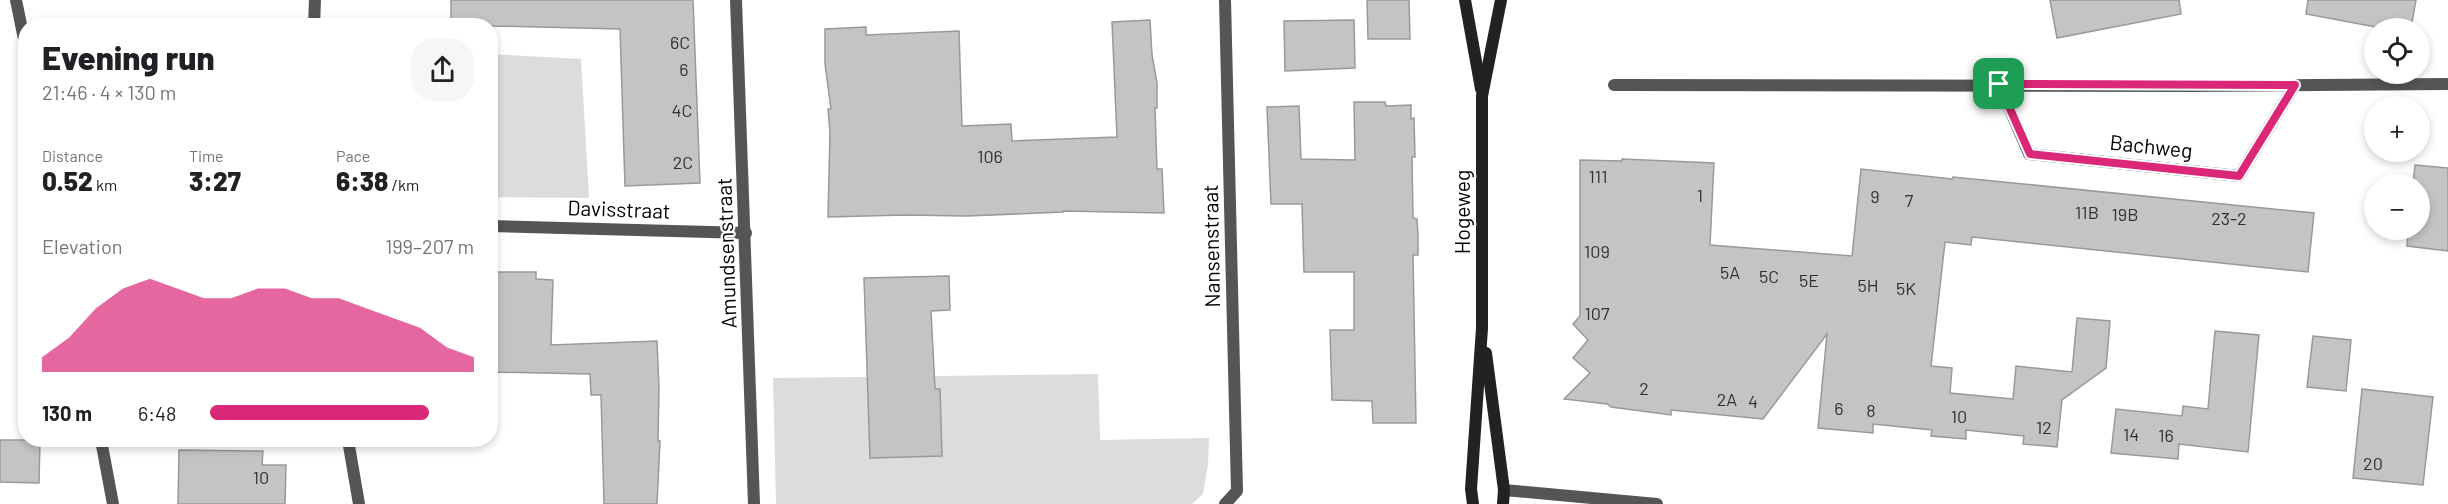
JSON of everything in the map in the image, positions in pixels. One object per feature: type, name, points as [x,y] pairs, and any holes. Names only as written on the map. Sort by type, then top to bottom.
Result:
[{"type":"main road","name":"Hogeweg","points":[[1465,0],[1482,96],[1482,328],[1471,489],[1473,504]]},
{"type":"main road","name":"Hogeweg","points":[[1482,96],[1501,0]]},
{"type":"main road","name":"Hogeweg","points":[[1482,328],[1504,490],[1503,504]]},
{"type":"street","points":[[16,0],[20,18]]},
{"type":"street","points":[[314,18],[315,0]]},
{"type":"street","name":"Amundsenstraat","points":[[736,0],[754,504]]},
{"type":"street","name":"Nansenstraat","points":[[1225,0],[1238,491],[1225,504]]},
{"type":"street","name":"Bachweg","points":[[1999,84],[2030,154],[2239,176],[2295,85]]},
{"type":"street","points":[[1614,85],[2448,84]]},
{"type":"street","name":"Davisstraat","points":[[498,226],[746,233]]},
{"type":"street","points":[[102,447],[113,504]]},
{"type":"street","points":[[349,447],[359,504]]},
{"type":"street","points":[[1504,490],[1657,504]]},
{"type":"shaded area","points":[[498,54],[581,59],[589,198],[498,197]]},
{"type":"shaded area","points":[[1098,374],[1100,440],[1209,438],[1203,494],[1192,504],[776,504],[773,378]]},
{"type":"building","points":[[451,0],[693,0],[700,183],[625,186],[620,29],[498,26],[498,18],[451,18]]},
{"type":"building","points":[[1367,0],[1409,0],[1410,39],[1368,39]]},
{"type":"building","points":[[2050,0],[2179,0],[2181,14],[2057,38]]},
{"type":"building","points":[[2308,0],[2416,0],[2413,18],[2364,18],[2364,25],[2306,14]]},
{"type":"building","points":[[1150,20],[1152,55],[1157,83],[1157,108],[1155,108],[1157,169],[1162,169],[1164,213],[1063,211],[967,216],[828,217],[830,132],[828,109],[831,109],[825,64],[825,29],[866,27],[866,35],[959,31],[962,126],[1011,124],[1012,141],[1117,137],[1112,22]]},
{"type":"building","points":[[1354,20],[1355,68],[1285,71],[1284,21]]},
{"type":"building","points":[[1354,102],[1385,102],[1386,106],[1411,105],[1411,119],[1414,118],[1413,218],[1417,219],[1418,236],[1418,255],[1413,255],[1416,423],[1373,423],[1372,401],[1332,400],[1330,330],[1354,330],[1354,272],[1304,272],[1302,204],[1271,204],[1267,107],[1299,106],[1301,159],[1355,160]]},
{"type":"building","points":[[1622,159],[1714,163],[1710,245],[1852,256],[1861,169],[2314,213],[2308,272],[1972,237],[1971,245],[1945,242],[1931,366],[1952,368],[1950,393],[2013,399],[2016,366],[2072,372],[2077,318],[2110,321],[2106,368],[2062,400],[2057,447],[2023,444],[2024,436],[1966,430],[1966,439],[1931,436],[1932,430],[1873,424],[1873,433],[1818,428],[1827,334],[1763,419],[1671,410],[1671,415],[1564,399],[1590,373],[1573,358],[1588,340],[1573,324],[1580,316],[1580,160],[1622,161]]},
{"type":"building","points":[[2415,165],[2448,168],[2448,251],[2407,246],[2407,240],[2430,240],[2430,174],[2414,174]]},
{"type":"building","points":[[498,272],[536,272],[536,279],[553,280],[551,345],[657,341],[658,441],[660,441],[657,504],[604,504],[601,395],[591,395],[590,374],[498,372]]},
{"type":"building","points":[[949,276],[950,310],[931,311],[935,389],[940,389],[942,456],[870,458],[864,278]]},
{"type":"building","points":[[2215,331],[2259,335],[2248,452],[2179,444],[2178,459],[2111,453],[2116,409],[2182,416],[2183,406],[2208,409]]},
{"type":"building","points":[[2313,336],[2351,340],[2346,391],[2307,387]]},
{"type":"building","points":[[2362,389],[2433,397],[2423,485],[2353,478]]},
{"type":"building","points":[[0,440],[18,440],[18,447],[40,447],[39,483],[0,482]]},
{"type":"building","points":[[179,450],[263,451],[262,465],[286,465],[285,504],[178,504]]},
{"type":"route","points":[[1999,84],[2295,85],[2239,176],[2030,154],[1999,84]]}]
